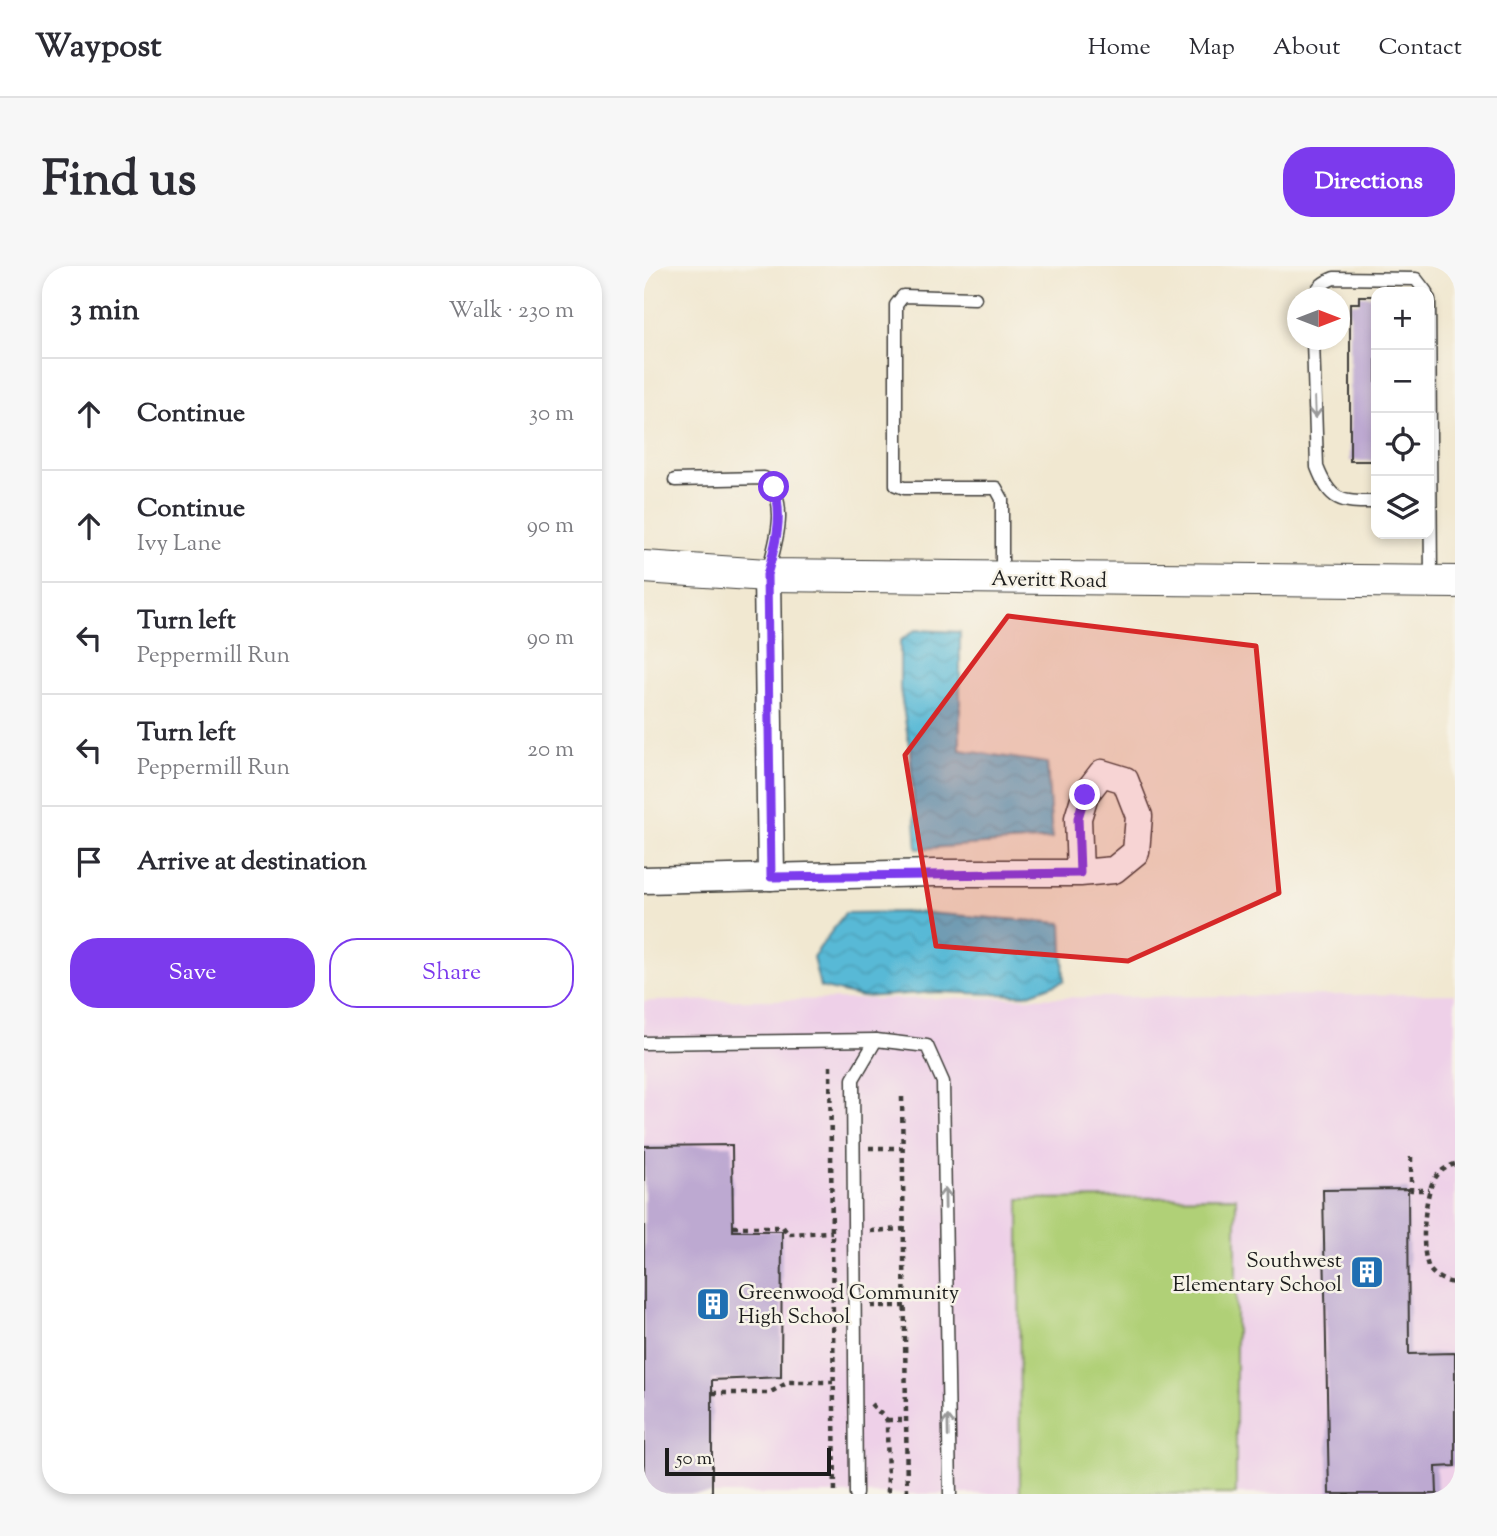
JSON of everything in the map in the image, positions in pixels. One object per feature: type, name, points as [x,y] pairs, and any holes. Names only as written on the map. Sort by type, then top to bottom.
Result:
[{"type":"street","name":"Averitt Road","points":[[644,567],[767,575],[1443,582]]},
{"type":"street","points":[[767,575],[771,877]]},
{"type":"street","points":[[644,880],[1080,873]]},
{"type":"lane","points":[[1319,287],[1323,282],[1334,278],[1416,279],[1422,287]]},
{"type":"lane","points":[[975,298],[903,296],[896,305],[895,485],[904,488],[996,488],[1002,499],[1002,579]]},
{"type":"lane","points":[[1313,350],[1317,467],[1332,496],[1346,502],[1371,502]]},
{"type":"lane","points":[[1429,350],[1430,476]]},
{"type":"lane","points":[[675,480],[764,478],[774,487],[779,500],[777,539],[767,575]]},
{"type":"lane","points":[[1434,526],[1443,582]]},
{"type":"lane","points":[[856,1494],[853,1079],[876,1040]]},
{"type":"lane","points":[[644,1043],[876,1040],[928,1046],[943,1082],[950,1494]]},
{"type":"path","points":[[830,1066],[835,1494]]},
{"type":"path","points":[[902,1097],[907,1494]]},
{"type":"path","points":[[854,1148],[903,1148]]},
{"type":"path","points":[[1410,1157],[1411,1190],[1429,1190]]},
{"type":"path","points":[[1455,1164],[1440,1171],[1429,1190],[1425,1229],[1426,1264],[1431,1272],[1442,1280],[1455,1283]]},
{"type":"path","points":[[733,1227],[783,1227],[788,1234],[832,1232]]},
{"type":"path","points":[[854,1232],[904,1229]]},
{"type":"path","points":[[855,1307],[905,1306]]},
{"type":"path","points":[[712,1393],[769,1393],[789,1382],[833,1382]]},
{"type":"path","points":[[856,1389],[887,1420],[888,1494]]},
{"type":"path","points":[[887,1420],[907,1420]]},
{"type":"highlighted area","points":[[1008,616],[1256,646],[1279,893],[1128,961],[936,946],[905,755]]},
{"type":"shaded area","points":[[1455,994],[1455,1494],[644,1494],[644,1001]]},
{"type":"green space","points":[[1236,1197],[1236,1494],[1020,1494],[1019,1199]]},
{"type":"water","points":[[915,630],[960,632],[960,750],[1047,763],[1052,839],[917,849],[910,749],[900,689],[900,641]]},
{"type":"water","points":[[912,912],[1062,923],[1064,981],[1026,995],[938,992],[862,997],[820,987],[813,957],[845,913]]},
{"type":"building","points":[[1359,296],[1371,296],[1371,461],[1350,461],[1350,303],[1359,303]]},
{"type":"building","name":"Greenwood Community High School","points":[[732,1145],[733,1231],[782,1231],[781,1377],[712,1380],[712,1494],[644,1494],[644,1146]]},
{"type":"building","name":"Southwest Elementary School","points":[[1408,1189],[1409,1354],[1455,1353],[1455,1466],[1436,1467],[1437,1494],[1329,1494],[1323,1190]]},
{"type":"place","name":"Southwest Elementary School","points":[[1367,1272]]},
{"type":"place","name":"Greenwood Community High School","points":[[713,1304]]},
{"type":"route","points":[[774,487],[779,500],[777,539],[767,575],[771,877],[1080,873],[1078,818],[1085,795]]}]
